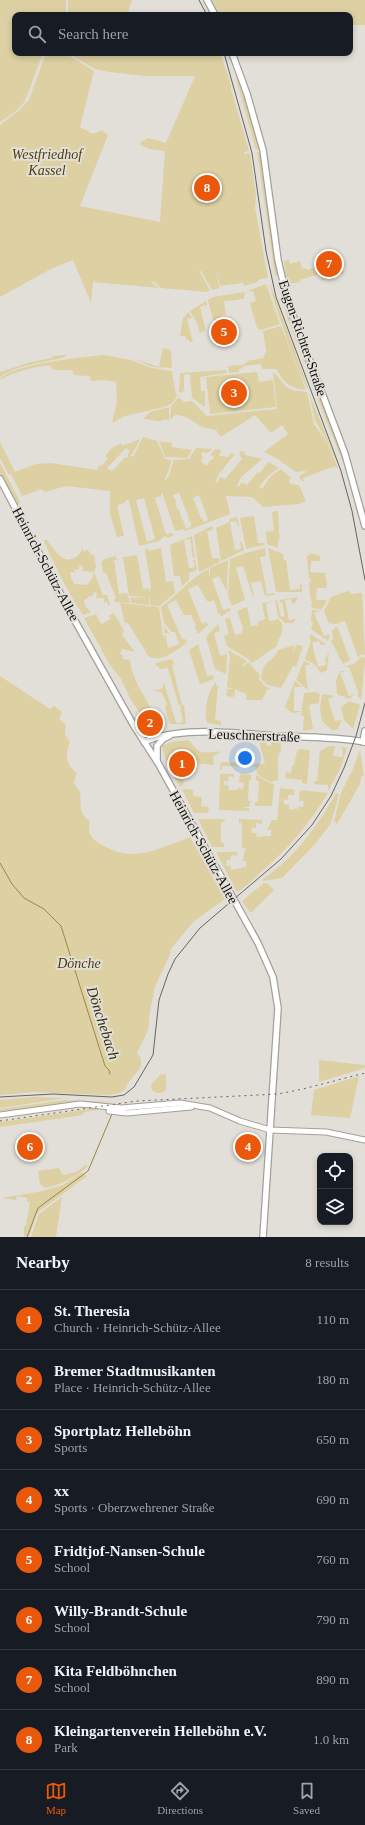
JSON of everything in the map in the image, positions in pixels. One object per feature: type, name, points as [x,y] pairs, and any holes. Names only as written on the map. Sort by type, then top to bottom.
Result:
[{"type":"main road","points":[[207,0],[213,12]]},
{"type":"main road","name":"Eugen-Richter-Straße","points":[[233,56],[247,94],[263,150],[278,260],[288,303],[345,454],[365,526]]},
{"type":"main road","name":"Heinrich-Schütz-Allee","points":[[0,479],[70,612],[144,742],[158,763],[258,943],[273,976],[278,1008],[263,1237]]},
{"type":"main road","points":[[364,742],[365,731]]},
{"type":"main road","name":"Leuschnerstraße","points":[[144,742],[161,735],[240,733],[328,738],[364,742]]},
{"type":"main road","points":[[158,763],[156,755],[157,746],[163,739],[173,734]]},
{"type":"street","points":[[0,1115],[85,1103],[120,1113],[201,1106],[219,1110],[240,1121],[270,1130],[326,1132],[365,1140]]},
{"type":"green space","points":[[0,0],[66,0],[66,12],[12,12],[12,56],[42,56],[25,101],[16,111],[0,122]]},
{"type":"green space","points":[[68,0],[132,0],[128,12],[68,12]]},
{"type":"green space","points":[[212,0],[365,0],[365,25],[353,25],[353,12],[218,12]]},
{"type":"green space","name":"Westfriedhof Kassel","points":[[45,56],[70,56],[94,71],[80,127],[93,134],[102,130],[108,135],[80,206],[160,222],[165,151],[149,149],[140,145],[141,142],[148,138],[166,143],[195,76],[146,76],[109,72],[95,69],[73,56],[221,56],[229,78],[228,79],[230,80],[231,89],[249,151],[244,152],[244,154],[250,153],[256,196],[255,207],[268,278],[258,280],[258,282],[244,286],[243,283],[220,286],[217,271],[219,288],[212,290],[201,271],[199,271],[210,290],[207,292],[161,288],[153,281],[152,283],[159,288],[93,282],[91,303],[73,260],[51,269],[0,297],[0,125],[17,112],[29,100]]},
{"type":"green space","points":[[235,75],[243,91],[260,149],[256,150]]},
{"type":"green space","points":[[261,151],[278,270],[277,275],[275,276],[257,152]]},
{"type":"green space","points":[[289,260],[290,264],[300,261],[302,269],[306,268],[307,270],[314,268],[314,266],[317,265],[318,269],[341,263],[344,273],[322,280],[320,274],[300,280],[300,282],[287,284],[284,261]]},
{"type":"green space","points":[[270,283],[309,390],[300,373],[287,339],[271,291]]},
{"type":"green space","points":[[266,284],[280,324],[261,330],[257,328],[250,303],[256,301],[253,291],[248,292]]},
{"type":"green space","points":[[281,285],[291,319],[317,387],[314,388],[288,320],[278,286]]},
{"type":"green space","points":[[245,292],[244,299],[224,301],[226,315],[221,315],[221,319],[227,318],[227,324],[215,327],[208,300],[213,297]]},
{"type":"green space","points":[[206,301],[207,305],[200,307],[206,331],[200,333],[196,321],[190,311]]},
{"type":"green space","points":[[189,312],[192,318],[187,319],[193,342],[190,342],[188,339],[186,340],[185,336],[180,336],[183,318]]},
{"type":"green space","points":[[281,326],[306,390],[291,386],[276,369],[262,369],[261,364],[243,366],[243,368],[239,369],[239,372],[229,373],[228,366],[243,365],[248,361],[263,358],[266,351],[263,331]]},
{"type":"green space","points":[[163,348],[171,350],[171,368],[152,367],[132,358],[159,367]]},
{"type":"green space","points":[[66,355],[65,357],[15,369],[0,377],[0,372],[31,362],[52,358],[52,356]]},
{"type":"green space","points":[[104,355],[131,360],[151,368],[172,371],[177,395],[175,400],[166,406],[125,416],[112,423],[117,401],[116,382],[104,380],[91,381],[90,376],[74,375],[72,370],[53,370],[51,366],[40,366],[25,370],[0,380],[6,374],[48,362]]},
{"type":"green space","points":[[226,370],[227,373],[200,377],[201,391],[205,391],[205,407],[192,398],[190,375],[184,375],[184,390],[182,393],[179,392],[180,373]]},
{"type":"green space","points":[[273,371],[286,387],[293,390],[307,392],[314,424],[327,442],[338,468],[335,466],[303,478],[304,481],[302,481],[299,477],[306,472],[305,471],[295,472],[278,459],[264,452],[288,434],[282,425],[271,433],[255,415],[221,437],[216,430],[202,427],[180,415],[175,415],[170,420],[171,406],[179,397],[184,402],[192,401],[207,416],[277,409]]},
{"type":"green space","points":[[257,372],[259,382],[273,380],[276,407],[210,414],[206,377]]},
{"type":"green space","points":[[317,389],[343,454],[344,465],[314,390]]},
{"type":"green space","points":[[309,393],[339,467],[315,420]]},
{"type":"green space","points":[[169,407],[169,421],[143,419],[150,412]]},
{"type":"green space","points":[[143,437],[157,441],[165,459],[171,460],[170,467],[164,481],[169,475],[173,460],[189,459],[196,448],[213,449],[207,453],[203,452],[201,454],[203,457],[201,462],[207,466],[210,460],[214,457],[210,455],[215,449],[221,450],[219,456],[229,457],[230,453],[235,454],[219,474],[215,482],[217,483],[220,477],[225,479],[242,459],[239,454],[240,451],[245,452],[245,455],[262,459],[241,477],[237,486],[240,486],[241,482],[247,485],[258,472],[260,473],[268,462],[279,468],[268,476],[259,487],[262,489],[270,477],[281,469],[291,478],[289,481],[290,484],[299,485],[306,501],[299,504],[263,507],[252,497],[226,496],[230,514],[186,531],[183,529],[175,531],[162,492],[161,496],[155,498],[166,534],[172,533],[174,535],[168,538],[165,536],[159,541],[139,546],[129,500],[126,500],[125,503],[117,505],[124,536],[117,537],[110,514],[110,491],[66,486],[45,492],[42,489],[22,496],[11,474],[9,475],[0,458],[0,442],[15,472],[36,464],[51,463],[97,470],[108,458],[105,456],[112,448],[121,443],[122,446],[140,439],[131,456],[133,457]],"holes":[[[126,448],[130,451],[128,457],[124,458],[117,468],[116,467],[111,471],[107,468]],[[179,493],[189,518],[188,520],[191,522],[191,527],[186,529],[183,520],[181,519],[182,516],[180,516],[180,511],[177,509],[173,495]],[[199,495],[208,520],[204,522],[201,518],[193,498]],[[144,498],[155,539],[147,542],[136,500]]]},
{"type":"green space","points":[[159,441],[172,443],[172,447],[192,450],[187,458],[165,457]]},
{"type":"green space","points":[[0,463],[20,502],[18,505],[0,473]]},
{"type":"green space","points":[[278,511],[280,534],[278,548],[267,544],[266,532],[274,531],[272,512]]},
{"type":"green space","points":[[254,516],[258,543],[265,543],[264,545],[246,549],[240,518]]},
{"type":"green space","points":[[237,517],[239,526],[236,521],[230,522],[235,550],[241,549],[240,542],[242,542],[244,550],[221,561],[216,528],[229,522],[230,519]]},
{"type":"green space","points":[[212,526],[213,530],[207,531],[212,558],[219,558],[220,562],[199,572],[194,535]]},
{"type":"green space","points":[[192,536],[195,558],[193,558],[191,547],[193,546],[190,539],[184,540],[189,568],[195,567],[193,560],[195,560],[197,570],[189,573],[189,580],[182,586],[180,576],[174,576],[170,545]]},
{"type":"green space","points":[[46,539],[55,551],[63,558],[71,559],[76,557],[80,554],[82,547],[83,551],[88,550],[91,555],[94,555],[96,566],[94,572],[103,595],[107,595],[110,604],[108,605],[107,602],[104,603],[104,598],[96,598],[97,593],[94,592],[92,596],[89,596],[84,600],[85,606],[91,612],[83,615],[62,579],[44,541]],"holes":[[[80,565],[83,567],[82,571],[94,572],[92,579],[87,585],[74,584],[70,572],[77,572],[74,571],[75,569],[78,570]]]},
{"type":"green space","points":[[161,548],[166,582],[173,581],[175,593],[159,606],[150,605],[150,598],[149,605],[131,603],[130,598],[147,597],[129,596],[123,557],[137,555],[143,589],[148,588],[149,592],[151,587],[145,549],[148,549],[149,551]]},
{"type":"green space","points":[[265,548],[266,556],[260,557],[267,594],[274,593],[274,595],[265,596],[261,581],[251,583],[253,597],[243,566],[236,568],[245,600],[232,606],[228,596],[230,559]]},
{"type":"green space","points":[[268,548],[283,554],[284,560],[286,560],[290,590],[300,589],[300,585],[302,584],[302,592],[276,592]]},
{"type":"green space","points":[[312,553],[320,556],[320,561],[311,561],[310,572],[325,573],[327,582],[326,588],[317,588],[316,600],[327,600],[322,609],[312,608],[311,605],[313,604],[311,601],[309,583],[311,581],[309,578],[307,556]]},
{"type":"green space","points":[[116,556],[116,559],[120,559],[114,560],[119,594],[127,593],[130,603],[115,602],[114,600],[116,598],[106,573],[103,573],[101,562],[105,559]]},
{"type":"green space","points":[[228,560],[227,591],[219,576],[212,579],[223,610],[230,608],[231,610],[222,616],[218,613],[214,600],[209,602],[206,600],[198,585],[188,589],[202,624],[206,622],[208,625],[198,634],[191,615],[184,615],[176,600],[167,605],[182,639],[185,639],[187,642],[163,657],[152,658],[147,655],[128,623],[125,623],[120,603],[159,607],[163,636],[165,636],[164,625],[169,633],[165,633],[168,648],[179,644],[175,632],[172,632],[164,623],[161,607],[202,572],[209,569],[210,576],[210,568]]},
{"type":"green space","points":[[348,591],[352,594],[362,593],[365,655],[361,654],[358,657],[345,621],[335,624],[329,623],[324,611],[331,597]]},
{"type":"green space","points":[[298,597],[295,603],[292,604],[291,599],[285,600],[289,620],[295,619],[294,623],[285,623],[278,616],[275,600],[277,600],[281,617],[285,616],[282,602],[279,600]]},
{"type":"green space","points":[[273,601],[266,604],[269,621],[276,620],[277,618],[282,623],[282,633],[277,646],[252,663],[227,646],[224,636],[229,634],[225,619],[230,618],[235,635],[242,633],[243,628],[237,611],[247,607],[251,626],[258,625],[258,622],[265,619],[262,603]]},
{"type":"green space","points":[[312,610],[320,611],[314,613],[324,636],[330,634],[328,641],[311,629],[313,623],[311,621]]},
{"type":"green space","points":[[101,613],[96,615],[101,624],[111,619],[109,616],[114,613],[124,631],[122,635],[135,652],[122,649],[120,654],[123,655],[123,659],[130,660],[134,676],[150,706],[156,722],[148,724],[145,721],[131,700],[121,679],[110,665],[84,618]]},
{"type":"green space","points":[[218,624],[220,631],[214,633],[220,656],[227,654],[226,674],[215,669],[206,637]]},
{"type":"green space","points":[[337,626],[350,660],[343,664],[331,641],[333,639],[332,631]]},
{"type":"green space","points":[[310,634],[326,644],[321,645],[319,641],[312,643],[318,667],[326,665],[325,659],[329,652],[327,670],[321,673],[314,664],[305,659],[310,644]]},
{"type":"green space","points":[[198,644],[207,676],[213,675],[214,679],[200,684],[189,650]]},
{"type":"green space","points":[[294,645],[293,653],[296,645],[303,646],[296,667],[293,666],[281,688],[267,685],[261,678],[265,665],[274,657],[278,650]]},
{"type":"green space","points":[[228,650],[247,661],[242,666],[245,666],[248,662],[260,675],[259,679],[266,687],[271,688],[267,690],[262,700],[246,700],[246,694],[235,689],[234,697],[226,696],[227,689],[234,689],[227,687],[230,657]]},
{"type":"green space","points":[[361,657],[365,658],[365,661],[361,700],[358,696],[350,669],[346,666],[354,664]]},
{"type":"green space","points":[[172,659],[174,663],[172,665],[182,705],[184,705],[186,724],[170,724],[165,708],[167,704],[161,692],[154,691],[163,688],[164,682],[176,723],[183,722],[180,705],[178,703],[168,668],[159,669],[159,666],[156,666],[156,663]]},
{"type":"green space","points":[[304,661],[311,664],[305,666],[308,690],[296,680]]},
{"type":"green space","points":[[340,671],[345,671],[340,673],[349,696],[355,694],[349,699],[337,694],[336,681]]},
{"type":"green space","name":"Dönche","points":[[0,676],[50,709],[54,706],[62,712],[59,719],[66,725],[65,735],[70,742],[67,751],[67,759],[70,766],[77,773],[74,784],[79,790],[81,808],[83,814],[90,822],[89,831],[93,839],[111,850],[134,854],[155,850],[190,837],[225,899],[193,922],[170,950],[171,952],[155,987],[148,1031],[137,1053],[140,1057],[141,1065],[125,1089],[119,1093],[107,1095],[34,1092],[0,1095]]},
{"type":"green space","points":[[295,681],[302,687],[294,687],[294,711],[302,711],[292,713],[285,707]]},
{"type":"green space","points":[[216,682],[216,685],[218,686],[215,720],[221,721],[221,725],[207,723],[206,718],[208,696]]},
{"type":"green space","points":[[315,692],[320,694],[319,703],[309,705],[313,729],[303,731],[304,716],[301,716],[304,693]]},
{"type":"green space","points":[[322,694],[335,696],[328,699],[335,721],[342,720],[337,730],[332,730],[322,721],[320,709]]},
{"type":"green space","points":[[349,701],[360,705],[353,729],[344,720],[341,707]]},
{"type":"green space","points":[[260,739],[267,741],[266,745],[271,746],[271,742],[281,742],[281,750],[278,757],[278,780],[270,782],[257,774],[256,767],[222,766],[222,770],[220,770],[221,762],[265,764]]},
{"type":"green space","points":[[188,740],[197,750],[202,752],[221,752],[213,756],[214,765],[194,763],[192,759],[187,757],[181,759],[179,764],[184,772],[183,785],[180,787],[167,763],[162,746],[172,742]]},
{"type":"green space","points":[[329,746],[335,746],[333,756],[343,757],[342,747],[347,748],[340,769],[328,791],[328,785],[314,784],[314,781],[317,781],[320,751]]},
{"type":"green space","points":[[300,749],[310,750],[307,784],[302,783],[302,780],[285,778],[286,772],[291,773],[297,751]]},
{"type":"green space","points":[[360,750],[364,776],[361,776],[360,784],[337,824],[334,821],[341,793]]},
{"type":"green space","points":[[220,774],[234,774],[234,777],[229,776],[228,781],[224,781],[224,785],[229,786],[228,790],[238,790],[238,788],[243,789],[244,783],[239,782],[240,774],[251,775],[251,780],[249,780],[248,801],[251,801],[249,807],[245,807],[249,808],[249,811],[219,810]]},
{"type":"green space","points":[[256,775],[274,784],[272,806],[255,806],[255,802],[258,801],[259,781],[256,780]]},
{"type":"green space","points":[[280,788],[295,790],[294,795],[288,795],[288,800],[284,799],[284,804],[289,805],[289,809],[294,810],[294,808],[298,809],[299,806],[303,807],[304,801],[299,801],[300,790],[328,793],[314,815],[289,845],[250,883],[237,892],[216,852],[237,852],[237,856],[231,855],[230,860],[227,860],[226,865],[231,866],[231,870],[246,867],[246,861],[242,861],[246,848],[242,848],[242,823],[239,823],[239,819],[262,820],[262,824],[256,823],[256,828],[252,828],[251,833],[257,833],[256,837],[271,836],[271,830],[267,830],[272,820],[277,820]]},
{"type":"green space","points":[[182,789],[193,790],[193,796],[202,797],[201,806],[209,807],[208,813],[194,813]]},
{"type":"green space","points":[[336,793],[339,794],[331,823],[316,843],[282,878],[263,881],[262,880],[295,852],[313,829]]},
{"type":"green space","points":[[198,819],[225,819],[224,822],[221,822],[221,843],[224,843],[224,847],[212,847]]},
{"type":"green space","points":[[264,883],[267,883],[274,890],[252,912],[250,912],[242,901]]},
{"type":"green space","points":[[319,1060],[365,1065],[365,1068],[319,1082]]},
{"type":"green space","points":[[166,1074],[166,1089],[164,1092],[157,1093],[151,1085],[160,1075]]},
{"type":"green space","points":[[359,1076],[350,1118],[311,1115],[314,1090]]},
{"type":"green space","points":[[35,1097],[65,1098],[0,1108],[0,1100]]},
{"type":"green space","points":[[65,1100],[111,1102],[80,1102],[0,1114],[0,1109]]},
{"type":"green space","points":[[97,1108],[98,1110],[84,1112],[83,1115],[0,1127],[0,1122]]},
{"type":"green space","points":[[85,1165],[88,1166],[78,1174],[62,1182],[45,1188],[40,1184],[38,1171],[59,1168],[62,1174],[65,1175],[78,1171]]},
{"type":"green space","points":[[82,1173],[87,1176],[37,1213],[29,1237],[24,1236],[24,1226],[26,1226],[30,1202],[27,1202],[27,1198],[17,1196],[16,1200],[1,1198],[38,1192],[63,1185]]},
{"type":"green space","points":[[62,1197],[56,1237],[31,1237],[39,1214]]},
{"type":"waterway","name":"Dönchebach","points":[[0,863],[12,884],[24,898],[44,909],[61,926],[105,1066],[109,1070],[110,1074]]},
{"type":"waterway","name":"Dönchebach","points":[[27,1237],[38,1208],[88,1171],[112,1114]]},
{"type":"tram line","points":[[199,0],[205,12]]},
{"type":"tram line","points":[[225,56],[252,153],[266,251],[276,297],[341,471],[352,511],[365,580]]},
{"type":"tram line","points":[[0,1097],[53,1094],[112,1097],[124,1095],[134,1087],[153,1055],[159,1000],[175,959],[200,928],[281,859],[312,825],[331,796],[344,768],[356,736],[365,703]]},
{"type":"railway","points":[[0,1121],[137,1101],[278,1094],[365,1073]]},
{"type":"place","name":"Kleingartenverein Helleböhn e.V.","points":[[207,188]]},
{"type":"place","name":"Kita Feldböhnchen","points":[[329,264]]},
{"type":"place","name":"Fridtjof-Nansen-Schule","points":[[224,332]]},
{"type":"place","name":"Sportplatz Helleböhn","points":[[234,393]]},
{"type":"place","name":"Bremer Stadtmusikanten","points":[[150,723]]},
{"type":"place","name":"St. Theresia","points":[[182,764]]},
{"type":"place","name":"Willy-Brandt-Schule","points":[[30,1147]]},
{"type":"place","name":"xx","points":[[248,1147]]}]
